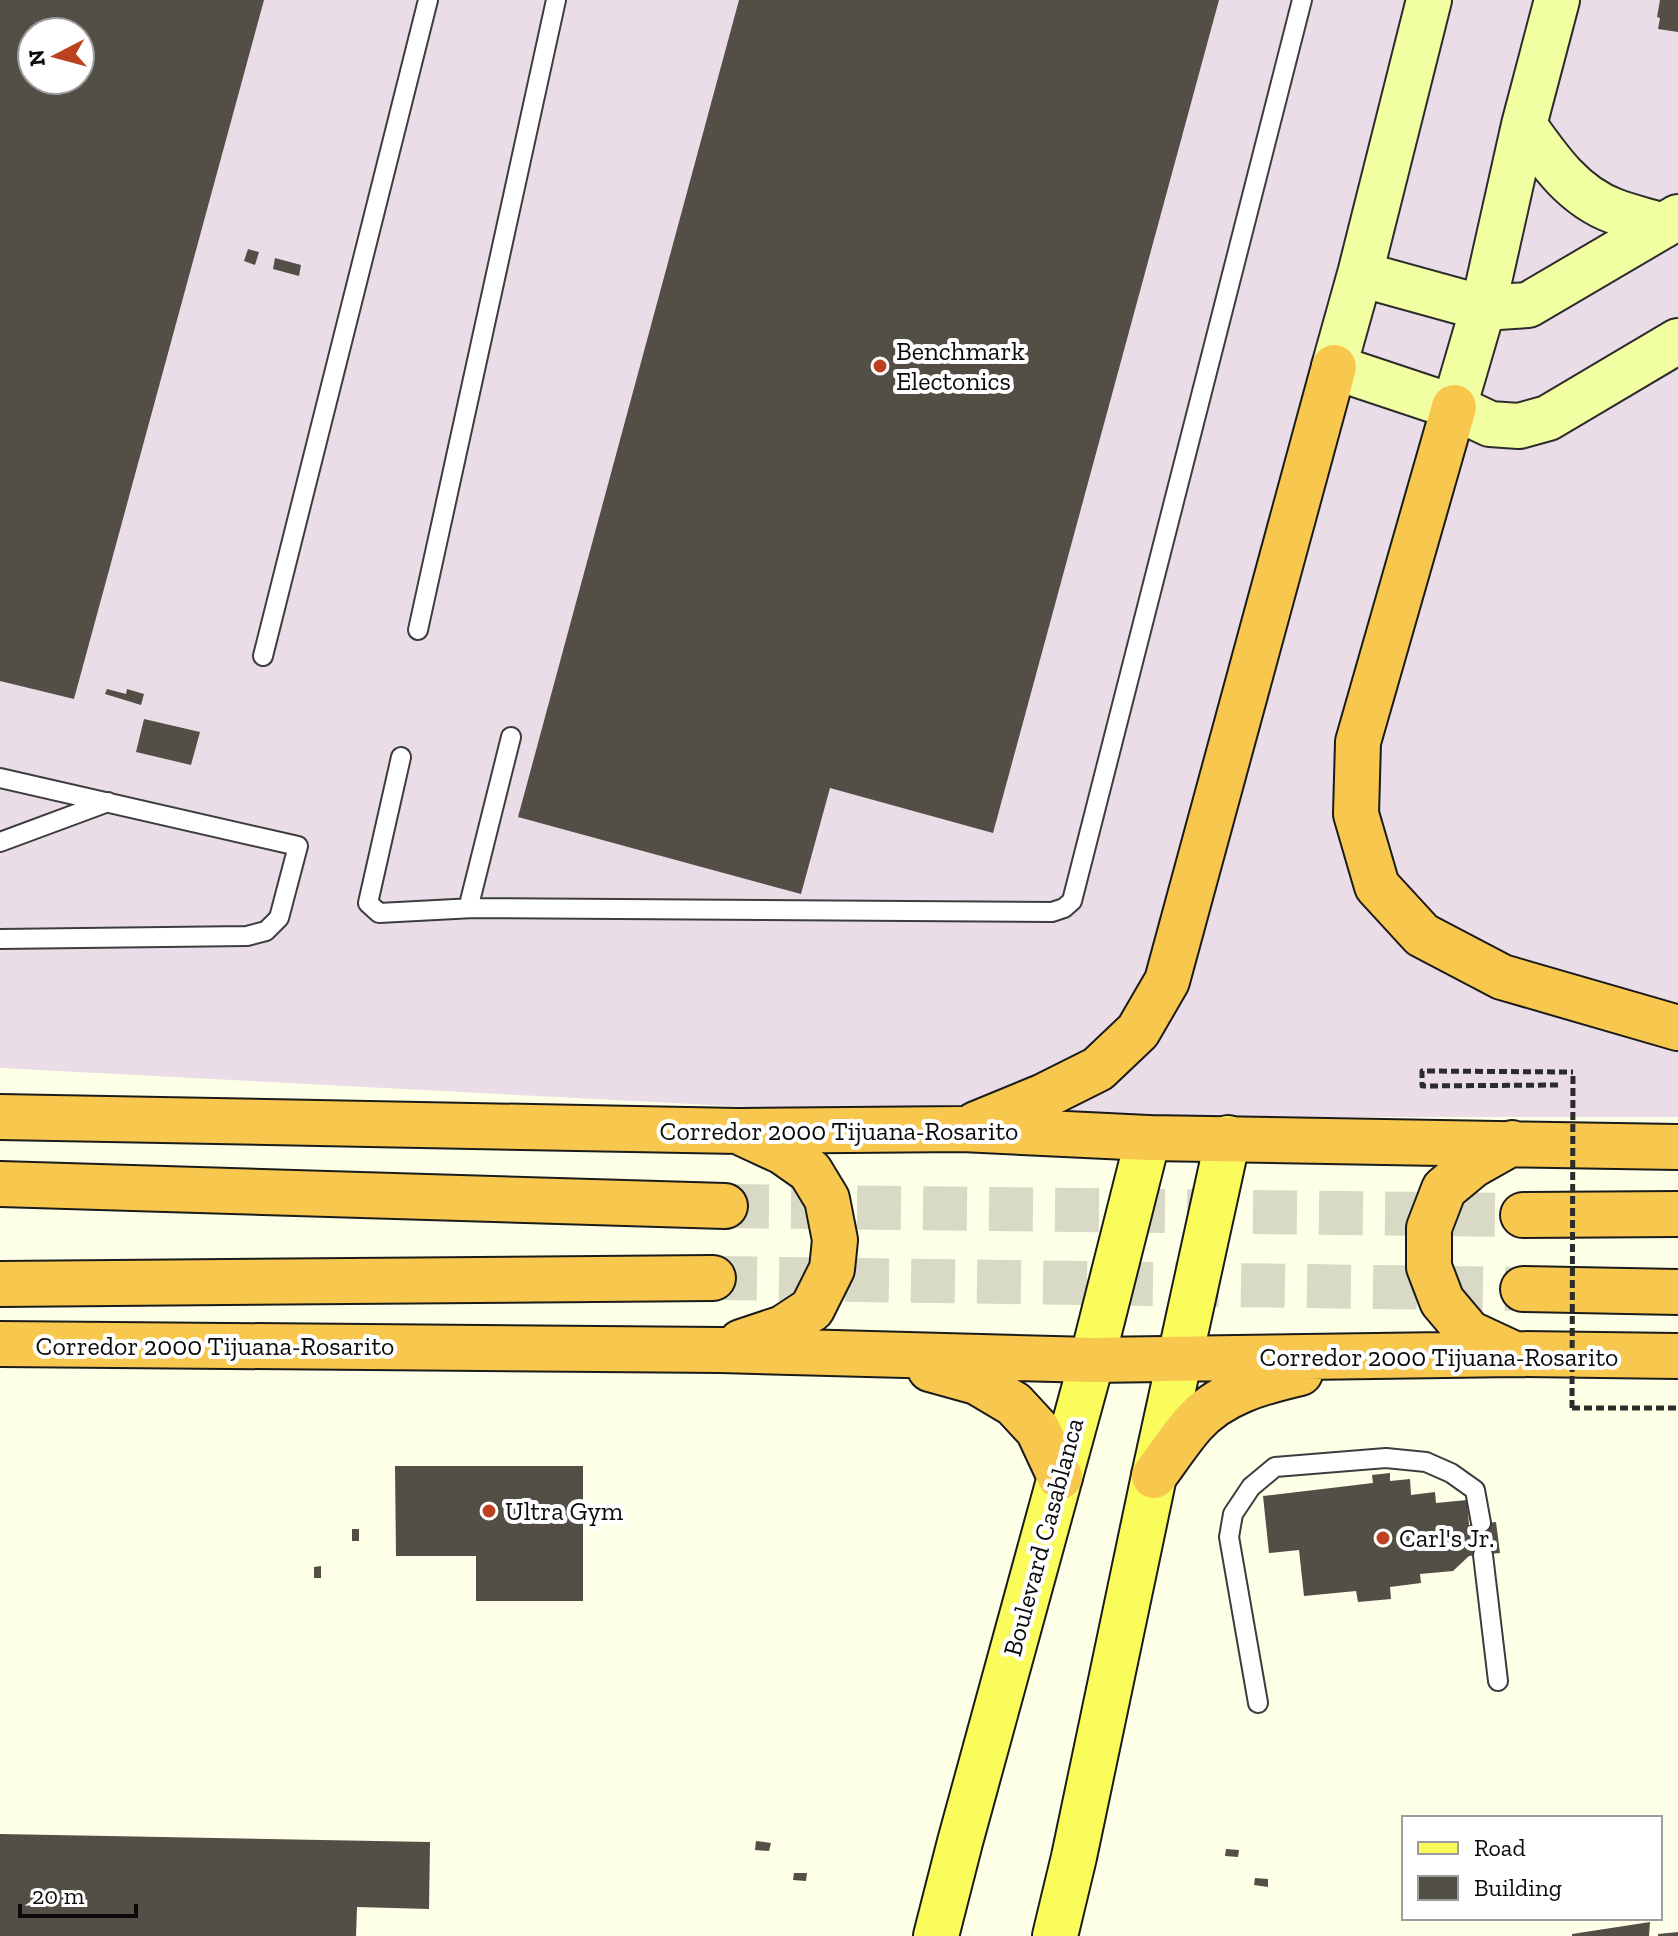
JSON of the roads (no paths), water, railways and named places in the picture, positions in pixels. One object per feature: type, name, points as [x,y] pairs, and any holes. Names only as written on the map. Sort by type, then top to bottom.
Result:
[{"type":"highway","points":[[962,1129],[1044,1096],[1098,1069],[1138,1031],[1167,981],[1334,367]]},
{"type":"highway","points":[[1454,407],[1358,742],[1356,814],[1377,886],[1422,935],[1502,977],[1678,1028]]},
{"type":"highway","name":"Corredor 2000 Tijuana-Rosarito","points":[[0,1117],[739,1131],[962,1129],[1148,1138],[1678,1147]]},
{"type":"highway","points":[[720,1350],[783,1328],[812,1309],[832,1269],[835,1240],[827,1199],[810,1171],[783,1152],[739,1131]]},
{"type":"highway","points":[[1512,1143],[1473,1165],[1444,1189],[1429,1228],[1429,1267],[1442,1301],[1469,1333],[1515,1354]]},
{"type":"highway","points":[[0,1184],[725,1206]]},
{"type":"highway","points":[[1523,1215],[1678,1214]]},
{"type":"highway","points":[[0,1284],[713,1278]]},
{"type":"highway","points":[[1523,1289],[1678,1292]]},
{"type":"highway","name":"Corredor 2000 Tijuana-Rosarito","points":[[0,1344],[720,1350],[1092,1360],[1515,1354],[1678,1356]]},
{"type":"highway","points":[[874,1353],[977,1382],[1014,1404],[1038,1430],[1060,1477]]},
{"type":"highway","points":[[1154,1476],[1194,1422],[1229,1395],[1271,1380],[1366,1357]]},
{"type":"main road","points":[[1429,0],[1334,367],[1454,407],[1490,424],[1519,426],[1548,418],[1678,341]]},
{"type":"main road","points":[[1454,407],[1483,308],[1524,125],[1557,0]]},
{"type":"main road","points":[[1524,125],[1556,170],[1581,193],[1611,210],[1670,221]]},
{"type":"main road","points":[[1360,274],[1483,308],[1528,305],[1670,221]]},
{"type":"main road","name":"Boulevard Casablanca","points":[[936,1936],[1092,1360],[1148,1138]]},
{"type":"main road","points":[[1055,1936],[1228,1138]]},
{"type":"lane","points":[[263,656],[428,0]]},
{"type":"lane","points":[[418,630],[556,0]]},
{"type":"lane","points":[[401,757],[368,903],[379,913],[474,908],[1052,912],[1064,908],[1072,901],[1302,0]]},
{"type":"lane","points":[[474,908],[470,901],[511,737]]},
{"type":"lane","points":[[0,778],[298,846],[279,918],[266,931],[247,936],[0,939]]},
{"type":"lane","points":[[0,842],[108,802]]},
{"type":"lane","points":[[1258,1703],[1229,1537],[1233,1514],[1251,1487],[1275,1467],[1386,1458],[1426,1462],[1451,1473],[1475,1490],[1481,1523]]},
{"type":"lane","points":[[1483,1555],[1498,1681]]},
{"type":"tunnel","points":[[725,1206],[1523,1215]]},
{"type":"tunnel","points":[[713,1278],[1523,1289]]},
{"type":"place","name":"Benchmark Electonics","points":[[880,366]]},
{"type":"place","name":"Ultra Gym","points":[[489,1511]]},
{"type":"place","name":"Carl's Jr.","points":[[1383,1538]]}]
